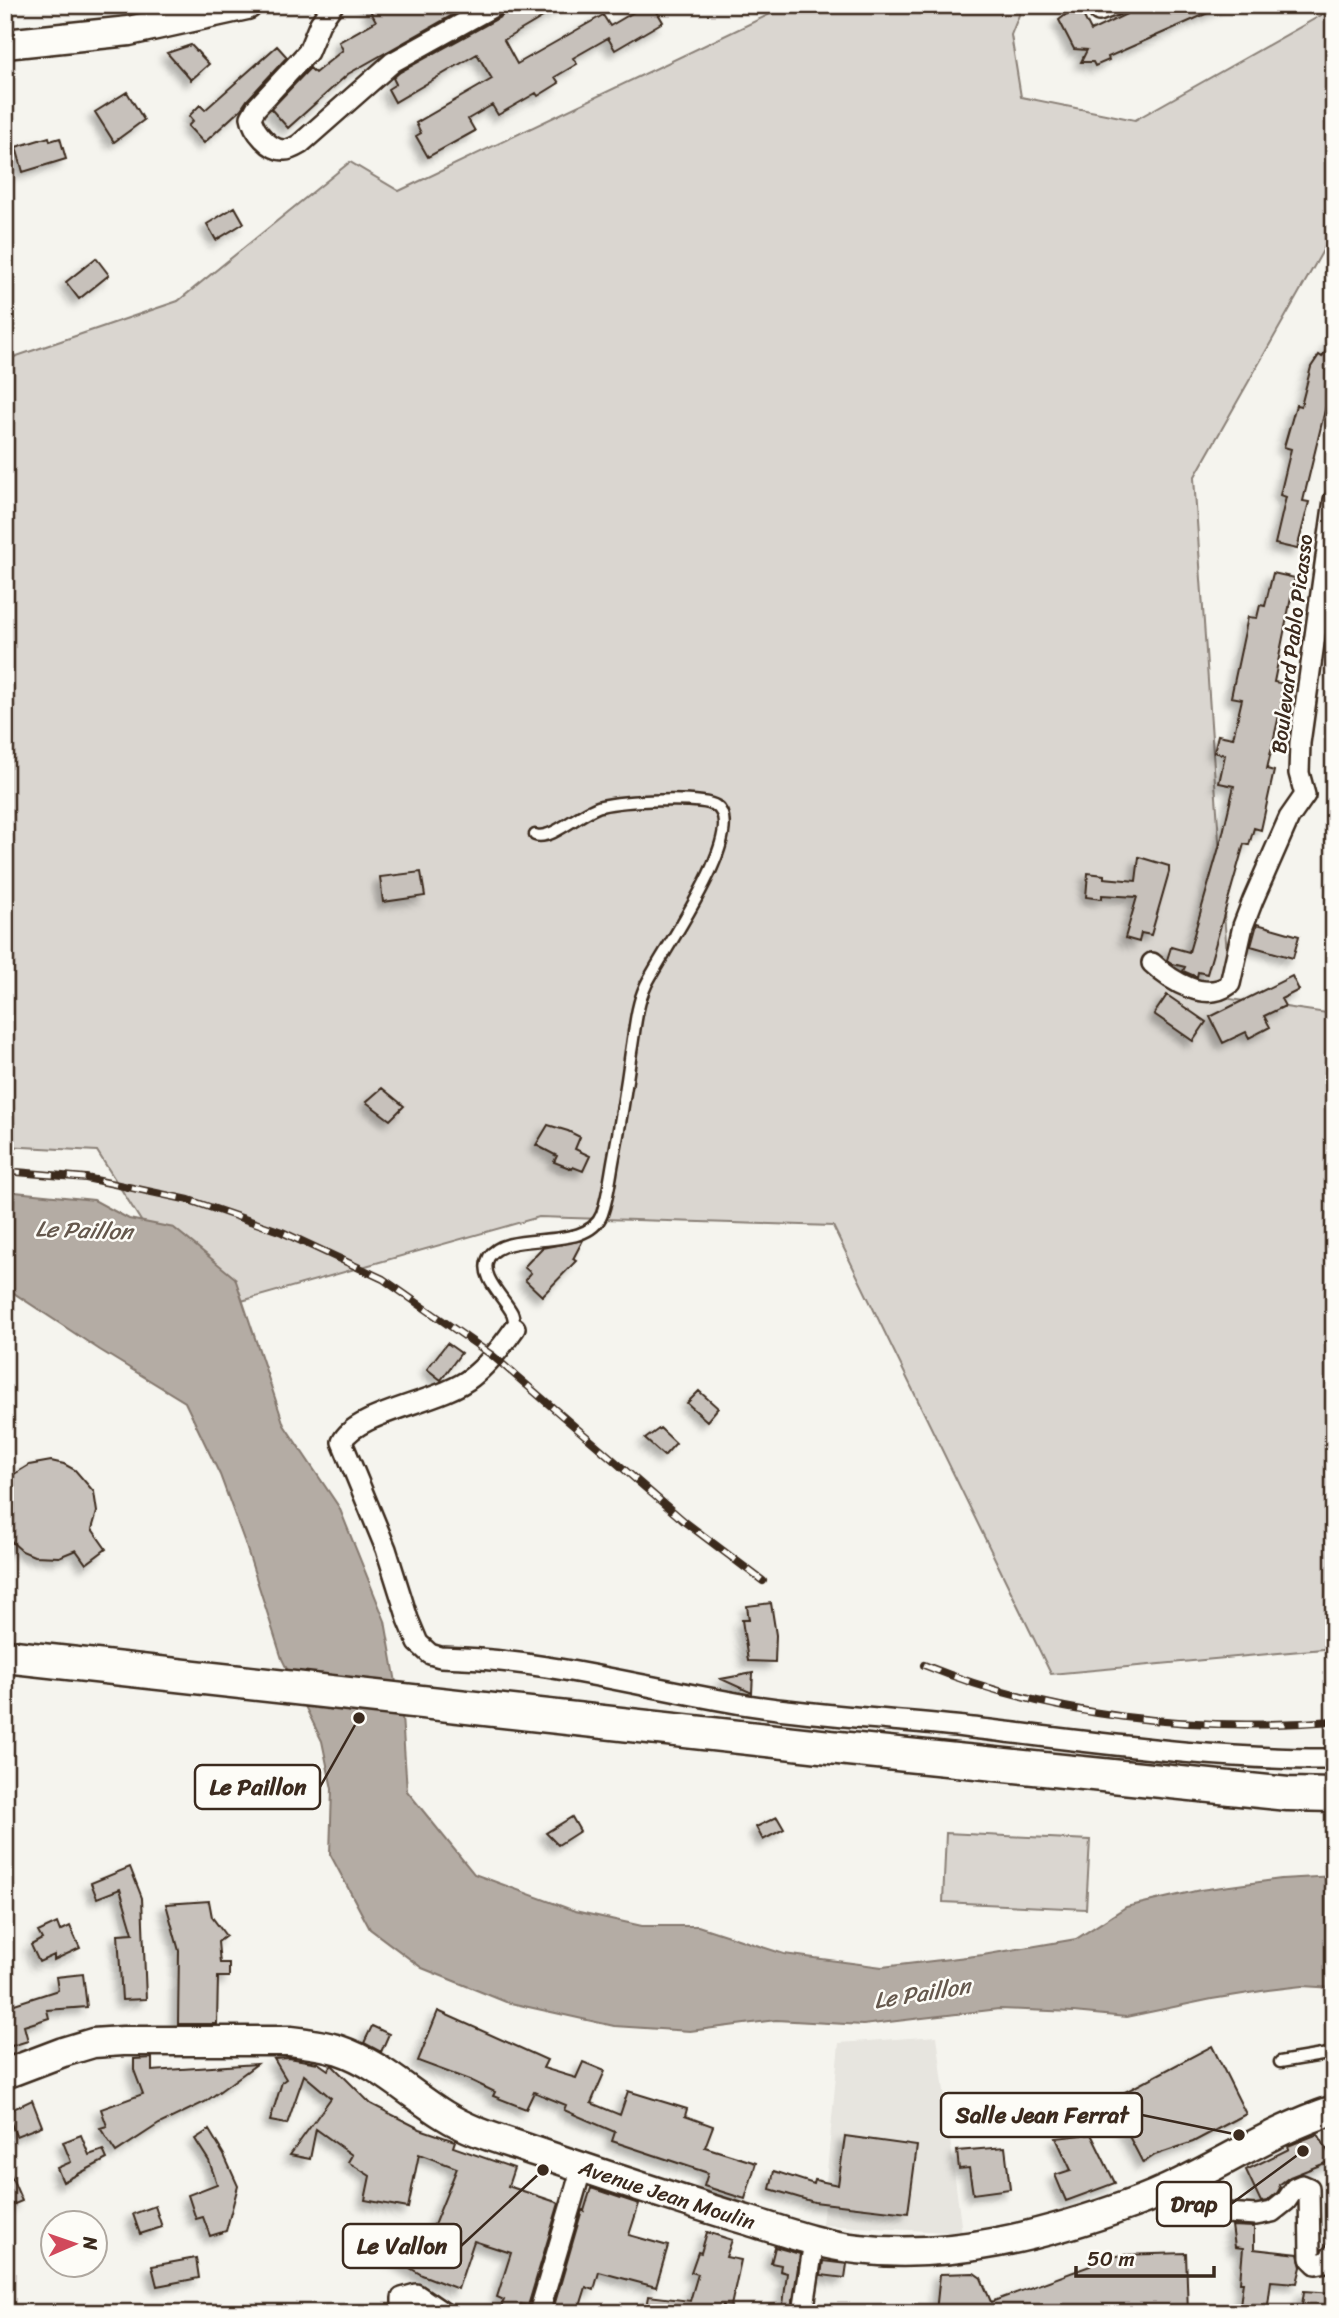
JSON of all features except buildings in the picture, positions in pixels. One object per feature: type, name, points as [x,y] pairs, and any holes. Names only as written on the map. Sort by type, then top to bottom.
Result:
[{"type":"main road","points":[[5,1647],[1040,1768],[1288,1794],[1334,1795]]},
{"type":"main road","points":[[5,1656],[268,1679]]},
{"type":"main road","points":[[465,1701],[1274,1779],[1334,1782]]},
{"type":"street","points":[[5,44],[129,31],[247,5]]},
{"type":"street","points":[[333,5],[320,23],[308,52],[256,108],[251,117],[253,127],[275,149],[283,151],[300,144],[393,62],[496,5]]},
{"type":"street","name":"Boulevard Pablo Picasso","points":[[1152,962],[1178,983],[1200,990],[1211,992],[1230,984],[1243,926],[1253,900],[1289,818],[1305,795],[1299,774],[1300,743],[1334,500]]},
{"type":"street","points":[[515,1328],[494,1356],[471,1378],[441,1395],[380,1415],[351,1429],[342,1442],[386,1549],[408,1619],[418,1643],[430,1654],[545,1666],[750,1705],[1135,1748],[1252,1758],[1334,1759]]},
{"type":"street","name":"Avenue Jean Moulin","points":[[5,2074],[93,2043],[290,2041],[315,2044],[341,2051],[365,2063],[445,2116],[482,2134],[704,2208],[814,2241],[857,2249],[901,2251],[984,2244],[1082,2221],[1135,2203],[1294,2124],[1334,2110]]},
{"type":"street","points":[[539,2313],[582,2167]]},
{"type":"street","points":[[1195,2175],[1211,2202],[1226,2213],[1256,2216],[1272,2212],[1286,2202],[1295,2188],[1302,2185],[1309,2188],[1310,2258],[1316,2264],[1326,2262],[1334,2253]]},
{"type":"street","points":[[803,2313],[814,2241]]},
{"type":"street","points":[[402,2313],[402,2298],[416,2294],[444,2313]]},
{"type":"lane","points":[[515,1328],[513,1315],[489,1278],[486,1266],[490,1256],[499,1248],[590,1230],[602,1214],[621,1122],[637,1008],[646,985],[721,849],[724,819],[719,808],[710,803],[676,800],[625,803],[601,806],[547,835],[535,835]]},
{"type":"lane","points":[[1280,2062],[1334,2053]]},
{"type":"shaded area","points":[[789,5],[1023,5],[1011,35],[1021,97],[1135,120],[1334,8],[1334,231],[1194,478],[1230,999],[1334,1014],[1334,1648],[1051,1674],[833,1226],[539,1217],[199,1313],[97,1151],[5,1146],[5,360],[178,301],[350,162],[399,191]]},
{"type":"shaded area","points":[[946,1833],[1090,1840],[1086,1909],[943,1902]]},
{"type":"shaded area","points":[[937,2036],[962,2233],[822,2225],[839,2043]]},
{"type":"water","points":[[5,1191],[94,1200],[129,1219],[174,1228],[235,1278],[284,1425],[339,1507],[385,1621],[402,1716],[407,1791],[474,1874],[575,1911],[642,1926],[698,1926],[784,1954],[882,1967],[983,1955],[1076,1939],[1126,1907],[1200,1890],[1281,1879],[1334,1876],[1334,1988],[1302,1986],[1268,1990],[1126,2017],[999,2009],[863,2025],[776,2020],[690,2031],[614,2026],[506,2002],[422,1968],[370,1929],[330,1854],[332,1789],[322,1741],[282,1659],[220,1475],[185,1402],[5,1289]]},
{"type":"railway","points":[[5,1171],[86,1178],[189,1200],[282,1232],[383,1279],[493,1356],[685,1522],[763,1581]]},
{"type":"railway","points":[[924,1665],[1024,1698],[1126,1717],[1229,1724],[1334,1721]]},
{"type":"place","name":"Le Paillon","points":[[359,1718]]},
{"type":"place","name":"Salle Jean Ferrat","points":[[1239,2135]]},
{"type":"place","name":"Drap","points":[[1303,2151]]},
{"type":"place","name":"Le Vallon","points":[[543,2170]]}]
